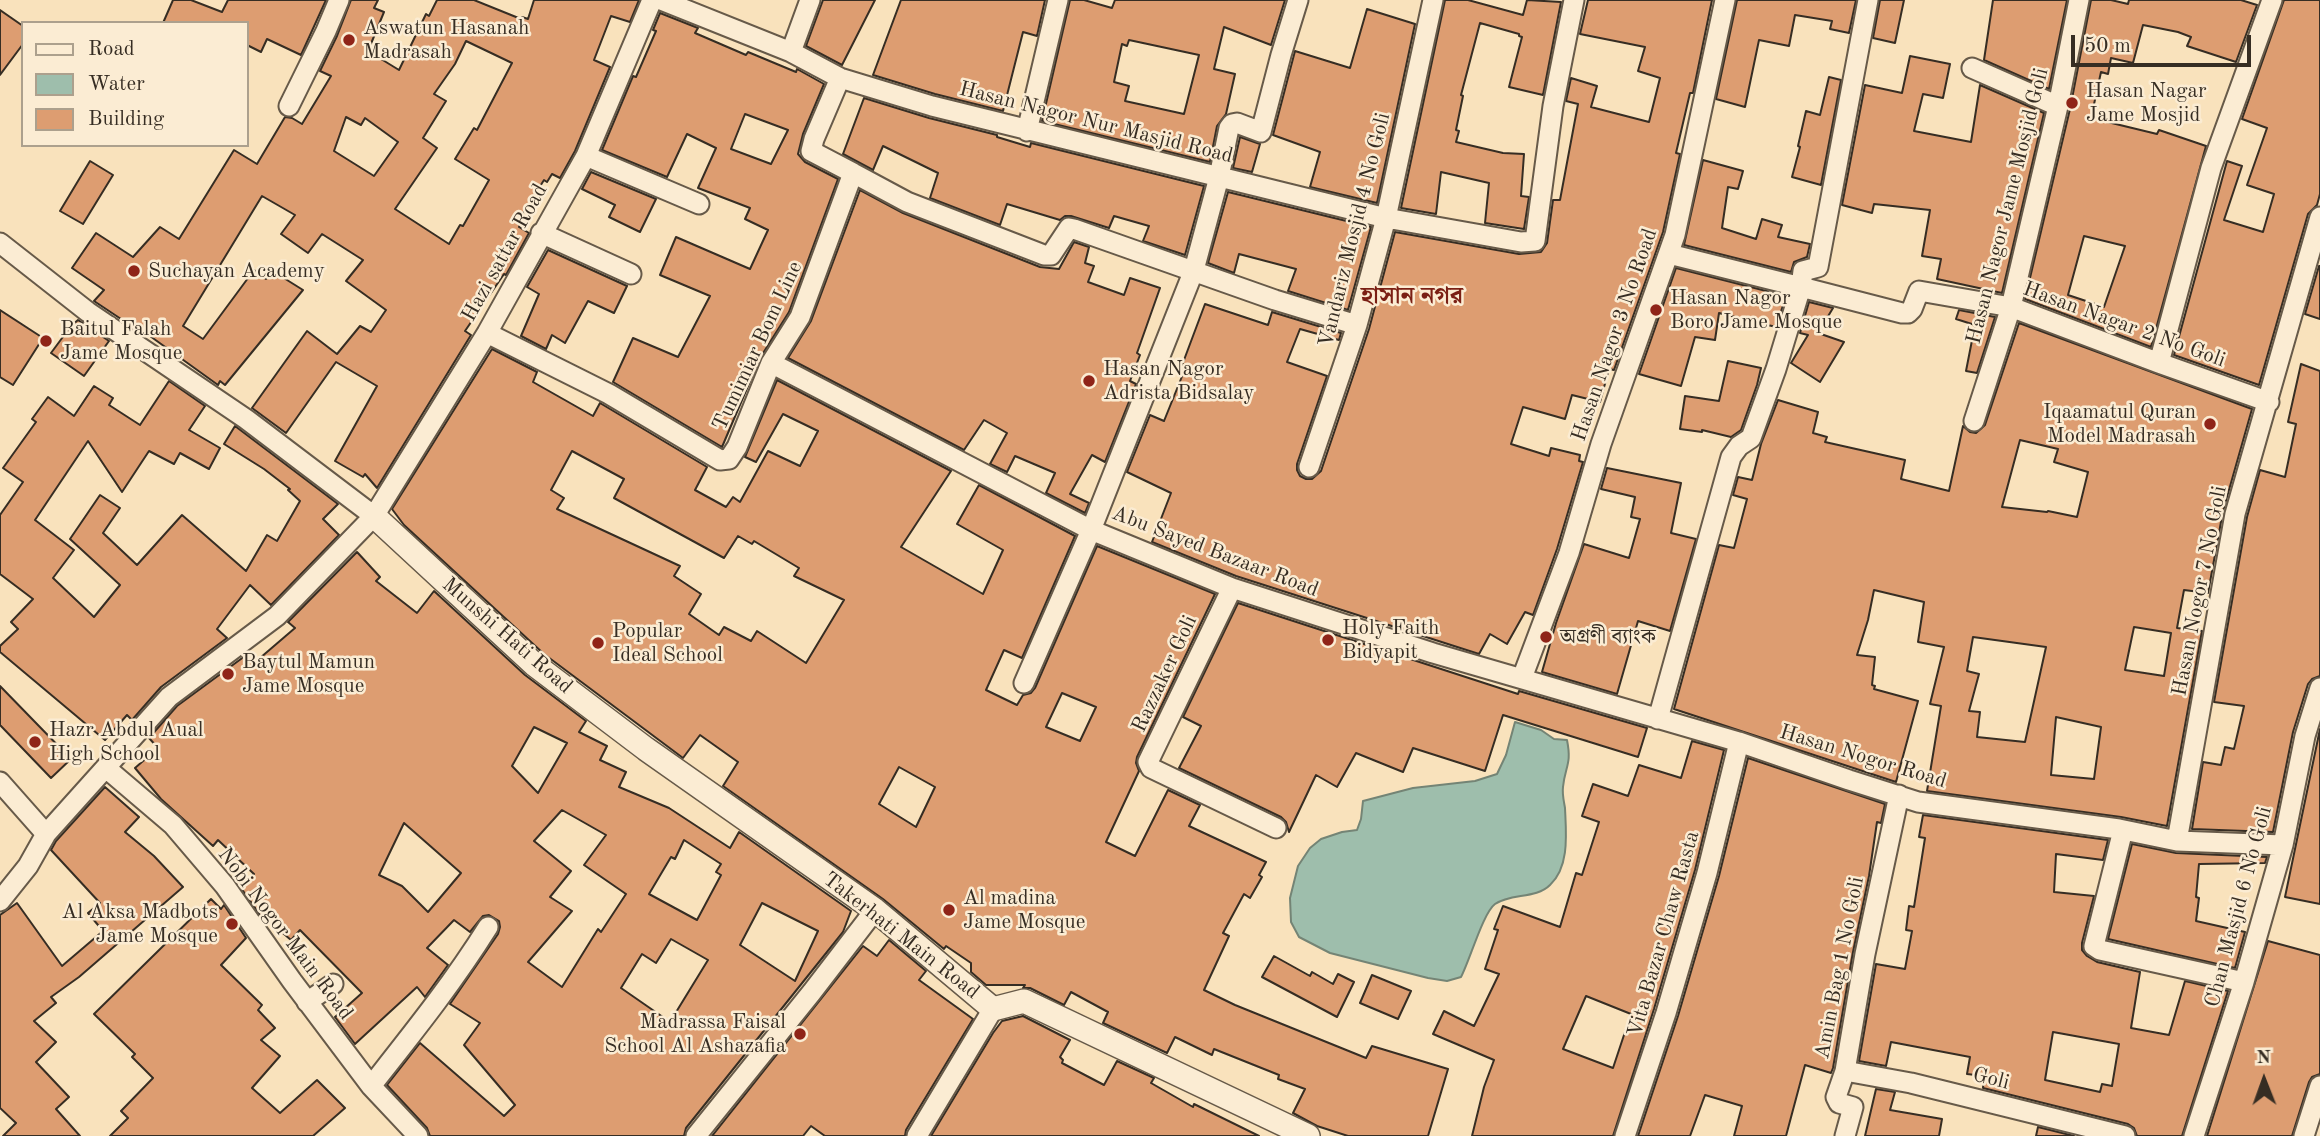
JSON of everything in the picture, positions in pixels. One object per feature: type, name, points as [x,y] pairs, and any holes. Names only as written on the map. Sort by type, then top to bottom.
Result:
[{"type":"street","points":[[289,106],[339,0]]},
{"type":"street","name":"Hazi sattar Road","points":[[0,901],[28,866],[46,834],[169,697],[277,616],[374,516],[488,333],[586,156],[652,0]]},
{"type":"street","name":"Hasan Nagor Nur Masjid Road","points":[[660,0],[791,52],[840,78],[932,106],[1386,218],[1521,242],[1535,241],[1553,106],[1574,0]]},
{"type":"street","points":[[791,52],[810,0]]},
{"type":"street","points":[[1027,131],[1058,0]]},
{"type":"street","name":"Abu Sayed Bazaar Road","points":[[1298,0],[1280,55],[1261,132],[1237,123],[1229,128],[1194,270],[1091,530],[1232,588],[1433,653],[1522,678]]},
{"type":"street","name":"Vandariz Mosjid 4 No Goli","points":[[1309,467],[1357,325],[1386,218],[1433,0]]},
{"type":"street","name":"Hasan Nagor 3 No Road","points":[[1522,678],[1569,554],[1601,444],[1669,254],[1691,166],[1725,0]]},
{"type":"street","points":[[1658,719],[1731,457],[1739,446],[1751,438],[1776,369],[1803,271],[1818,267],[1868,0]]},
{"type":"street","name":"Hasan Nagor Jame Mosjid Goli","points":[[1974,421],[2011,307],[2059,106],[2080,0]]},
{"type":"street","points":[[2158,363],[2211,168],[2272,0]]},
{"type":"street","points":[[1972,68],[2059,106]]},
{"type":"street","points":[[840,78],[811,151],[907,202],[1044,255],[1052,255],[1069,228],[1275,300],[1357,325]]},
{"type":"street","points":[[586,156],[699,204]]},
{"type":"street","name":"Tumimiar Bom Line","points":[[488,333],[609,394],[720,460],[729,459],[737,447],[771,363],[800,317],[853,173]]},
{"type":"street","name":"Hasan Nogor 7 No Goli","points":[[2177,841],[2235,514],[2318,224]]},
{"type":"street","points":[[541,233],[631,274]]},
{"type":"street","points":[[0,243],[88,312],[246,419],[374,516]]},
{"type":"street","points":[[1669,254],[1801,286]]},
{"type":"street","name":"Hasan Nagar 2 No Goli","points":[[1801,286],[1902,313],[1908,313],[1912,309],[1919,291],[2011,307],[2269,402]]},
{"type":"street","points":[[771,363],[1091,530],[1024,683]]},
{"type":"street","name":"Munshi Hati Road","points":[[374,516],[535,665],[646,749]]},
{"type":"street","name":"Razzaker Goli","points":[[1232,588],[1147,762],[1151,768],[1276,828]]},
{"type":"street","name":"Hasan Nogor Road","points":[[1522,678],[1739,742],[1918,802],[2123,830],[2177,841],[2283,845]]},
{"type":"street","name":"Chan Masjid 6 No Goli","points":[[2194,1136],[2244,982],[2283,845],[2312,738],[2320,688]]},
{"type":"street","name":"Vita Bazar Chaw Rasta","points":[[1625,1136],[1670,1000],[1707,873],[1739,742]]},
{"type":"street","name":"Takerhati Main Road","points":[[646,749],[875,911],[993,1009],[1024,1000],[1298,1131]]},
{"type":"street","name":"Nobi Nogor Main Road","points":[[106,768],[173,825],[253,923],[307,1002],[371,1086],[418,1136]]},
{"type":"street","points":[[0,782],[46,834]]},
{"type":"street","name":"Amin Bag 1 No Goli","points":[[1845,1136],[1853,1107],[1839,1103],[1836,1097],[1845,1071],[1870,927],[1899,795]]},
{"type":"street","points":[[2123,830],[2094,946],[2100,950],[2244,982]]},
{"type":"street","points":[[696,1136],[875,911]]},
{"type":"street","points":[[371,1086],[443,995],[488,927]]},
{"type":"street","points":[[307,1002],[333,984]]},
{"type":"street","points":[[917,1136],[993,1009]]},
{"type":"street","name":"Goli","points":[[1845,1071],[1911,1083],[2125,1136]]},
{"type":"street","points":[[2304,1136],[2320,1086]]},
{"type":"water","points":[[1515,722],[1541,730],[1554,739],[1567,740],[1568,760],[1563,790],[1566,828],[1564,859],[1550,885],[1538,892],[1508,898],[1490,909],[1461,977],[1447,981],[1428,978],[1330,953],[1299,937],[1291,922],[1290,898],[1298,866],[1310,848],[1321,839],[1357,830],[1363,801],[1413,788],[1475,781],[1497,774],[1506,755]]},
{"type":"building","points":[[173,0],[191,0],[222,12],[228,0],[326,0],[301,55],[267,39],[261,52],[248,46],[248,21],[164,21]]},
{"type":"building","points":[[351,0],[378,0],[374,8],[384,12],[368,51],[399,70],[426,14],[429,16],[437,0],[474,0],[521,19],[528,19],[534,0],[639,0],[630,22],[611,16],[594,60],[610,67],[575,151],[560,178],[552,174],[547,182],[544,180],[520,218],[523,219],[519,227],[529,233],[506,275],[504,274],[465,331],[471,335],[377,488],[365,474],[363,477],[335,461],[377,386],[336,362],[286,433],[252,408],[307,331],[337,354],[360,326],[371,332],[386,310],[346,281],[363,260],[322,234],[308,253],[281,234],[295,215],[262,196],[183,326],[203,339],[254,270],[266,279],[271,270],[303,290],[225,385],[220,381],[218,385],[143,331],[142,333],[94,301],[104,290],[72,268],[96,233],[133,257],[160,227],[179,239],[234,150],[257,164],[285,117],[302,124],[331,76],[320,71]],"holes":[[[466,41],[512,63],[477,130],[474,128],[455,159],[489,180],[463,226],[460,225],[449,244],[395,209],[437,148],[423,138],[446,101],[434,94],[455,64]],[[346,117],[361,125],[365,118],[398,142],[374,176],[334,151]]]},
{"type":"building","points":[[823,0],[875,0],[842,65],[806,46]]},
{"type":"building","points":[[901,0],[1045,0],[1037,36],[1023,32],[1003,111],[873,75]]},
{"type":"building","points":[[1070,0],[1084,0],[1112,8],[1115,0],[1285,0],[1271,45],[1224,27],[1214,69],[1235,74],[1226,114],[1217,126],[1210,162],[1042,121]],"holes":[[[1129,40],[1199,55],[1184,114],[1125,101],[1129,86],[1114,82],[1122,44],[1127,46]]]},
{"type":"building","points":[[1445,0],[1468,0],[1523,15],[1527,0],[1561,2],[1543,95],[1509,87],[1522,37],[1480,23],[1461,95],[1456,142],[1503,153],[1524,154],[1521,196],[1529,197],[1524,229],[1485,223],[1489,183],[1441,172],[1436,214],[1401,208]]},
{"type":"building","points":[[1588,0],[1712,0],[1693,93],[1690,93],[1676,153],[1680,154],[1663,232],[1614,370],[1609,369],[1600,402],[1572,395],[1565,419],[1523,407],[1511,444],[1549,456],[1551,448],[1580,455],[1579,461],[1583,462],[1557,549],[1533,615],[1525,612],[1507,644],[1490,634],[1479,654],[1236,576],[1152,542],[1171,493],[1127,472],[1150,415],[1164,421],[1185,369],[1181,368],[1205,304],[1268,325],[1272,312],[1341,333],[1339,340],[1300,329],[1287,362],[1327,376],[1297,464],[1300,476],[1312,479],[1321,471],[1369,329],[1395,232],[1519,254],[1541,252],[1547,243],[1553,200],[1560,200],[1578,104],[1566,101],[1571,78],[1597,86],[1591,107],[1649,122],[1660,78],[1638,71],[1645,47],[1580,34]]},
{"type":"building","points":[[1737,0],[1856,0],[1849,33],[1830,29],[1832,21],[1795,15],[1789,46],[1759,40],[1745,107],[1716,99]]},
{"type":"building","points":[[1880,0],[1904,0],[1895,43],[1873,38]]},
{"type":"building","points":[[1993,0],[2067,0],[2049,89],[1984,60]]},
{"type":"building","points":[[2091,0],[2111,0],[2128,4],[2129,0],[2241,0],[2257,5],[2236,62],[2187,46],[2191,37],[2143,25],[2133,63],[2111,58],[2108,74],[2101,72],[2091,118],[2157,134],[2159,130],[2206,146],[2151,347],[2025,299],[2070,109]],"holes":[[[2084,236],[2125,246],[2104,307],[2068,295]]]},
{"type":"building","points":[[2284,0],[2320,0],[2320,194],[2317,205],[2308,214],[2259,385],[2174,355],[2227,161],[2242,166],[2224,220],[2263,232],[2274,194],[2247,185],[2267,128],[2242,119]]},
{"type":"building","points":[[1367,9],[1415,24],[1377,203],[1310,187],[1320,152],[1273,135],[1295,51],[1350,68]]},
{"type":"building","points":[[0,10],[21,25],[21,47],[0,75]]},
{"type":"building","points":[[660,13],[698,28],[695,33],[746,55],[748,52],[796,72],[797,69],[824,84],[803,134],[798,154],[805,162],[838,179],[789,312],[760,358],[722,447],[613,382],[633,338],[678,357],[710,296],[660,275],[676,237],[750,269],[768,230],[745,219],[750,208],[698,188],[716,148],[687,134],[667,177],[602,150],[633,76],[636,77],[656,31],[653,30]],"holes":[[[745,114],[788,130],[771,164],[731,149]]]},
{"type":"building","points":[[1910,56],[1950,64],[1943,98],[1923,94],[1914,131],[1971,142],[1980,85],[2044,113],[2002,293],[1937,279],[1941,259],[1922,256],[1930,210],[1874,204],[1872,213],[1842,205],[1865,85],[1902,93]]},
{"type":"building","points":[[1829,77],[1841,80],[1821,185],[1792,177],[1806,111],[1820,115]]},
{"type":"building","points":[[864,98],[997,135],[1030,147],[1031,143],[1204,186],[1185,255],[1143,241],[1149,226],[1114,216],[1109,228],[1071,216],[1060,220],[1007,204],[1000,225],[930,198],[938,173],[883,146],[873,170],[843,154]]},
{"type":"building","points":[[1240,137],[1260,144],[1252,172],[1233,168]]},
{"type":"building","points":[[1703,160],[1743,171],[1738,189],[1728,187],[1722,228],[1756,239],[1762,219],[1782,225],[1778,237],[1810,244],[1807,257],[1794,262],[1791,272],[1684,245]]},
{"type":"building","points":[[90,161],[113,175],[83,224],[60,211]]},
{"type":"building","points":[[591,172],[656,199],[640,232],[609,217],[615,205],[582,189]]},
{"type":"building","points":[[860,190],[903,213],[1040,267],[1059,269],[1074,242],[1089,247],[1085,263],[1094,266],[1088,282],[1124,295],[1130,278],[1160,288],[1130,381],[1136,384],[1105,462],[1092,455],[1070,494],[1089,503],[1085,513],[1046,493],[1055,473],[1015,456],[1007,472],[990,464],[1007,433],[984,420],[964,450],[788,358],[811,321]]},
{"type":"building","points":[[1228,192],[1371,227],[1348,310],[1288,291],[1296,269],[1239,254],[1234,273],[1208,263]]},
{"type":"building","points":[[548,250],[627,286],[614,313],[588,301],[565,343],[552,335],[546,349],[521,336],[539,294],[527,287]]},
{"type":"building","points":[[2320,266],[2320,319],[2305,314]]},
{"type":"building","points":[[1676,268],[1786,296],[1776,327],[1719,313],[1715,340],[1695,337],[1681,386],[1639,374]]},
{"type":"building","points":[[1809,302],[1833,308],[1818,333],[1844,342],[1820,382],[1791,363],[1808,335],[1800,333]]},
{"type":"building","points":[[0,310],[43,338],[13,385],[0,377]]},
{"type":"building","points":[[1959,310],[1995,317],[1977,373],[1966,371],[1975,325],[1956,319]]},
{"type":"building","points":[[78,320],[109,341],[84,376],[51,353]]},
{"type":"building","points":[[2019,323],[2252,409],[2223,511],[2208,593],[2184,590],[2177,628],[2202,631],[2167,826],[2121,817],[1927,791],[1941,706],[1930,704],[1944,647],[1918,642],[1924,602],[1874,590],[1857,655],[1875,657],[1872,685],[1875,686],[1874,689],[1918,701],[1896,782],[1674,709],[1719,545],[1734,548],[1747,499],[1733,495],[1738,477],[1752,480],[1761,444],[1778,400],[1818,412],[1813,433],[1827,437],[1825,442],[1905,460],[1901,479],[1949,491],[1963,426],[1976,433],[1985,425]],"holes":[[[2020,440],[2058,449],[2054,462],[2088,472],[2077,517],[2048,511],[2002,507]],[[2134,627],[2171,633],[2164,676],[2125,670]],[[1973,637],[2046,647],[2025,742],[1977,737],[1980,712],[1969,711],[1979,674],[1967,671]],[[2056,717],[2101,727],[2094,779],[2051,775]]]},
{"type":"building","points":[[492,349],[537,372],[533,382],[593,416],[600,403],[707,467],[695,490],[726,507],[733,497],[740,502],[768,451],[800,466],[818,431],[783,414],[756,462],[745,457],[777,380],[951,471],[901,547],[983,594],[1003,550],[957,524],[979,485],[1075,536],[1022,658],[1004,650],[986,690],[1017,705],[1023,695],[1031,693],[1035,688],[1097,546],[1215,594],[1137,757],[1139,771],[1106,842],[1135,856],[1168,790],[1200,805],[1189,826],[1266,862],[1259,875],[1262,877],[1250,898],[1244,894],[1223,933],[1229,936],[1204,990],[1366,1058],[1372,1046],[1448,1069],[1428,1136],[1348,1136],[1317,1126],[1293,1113],[1305,1089],[1278,1079],[1279,1075],[1214,1049],[1212,1055],[1175,1037],[1167,1053],[1103,1023],[1108,1012],[1071,992],[1064,1005],[1030,988],[1023,988],[1025,985],[986,985],[971,972],[971,963],[946,946],[944,949],[883,899],[723,786],[738,762],[700,735],[683,758],[544,654],[404,525],[392,509]],"holes":[[[572,451],[624,479],[614,498],[724,558],[738,536],[752,544],[754,541],[799,568],[794,576],[844,600],[806,663],[757,631],[751,641],[724,627],[719,635],[689,614],[701,594],[674,576],[680,566],[557,509],[564,498],[551,490]],[[1062,693],[1096,707],[1080,741],[1046,727]],[[899,767],[935,787],[916,827],[879,804]]]},
{"type":"building","points":[[1728,361],[1761,368],[1741,430],[1731,437],[1702,430],[1680,429],[1685,396],[1719,401]]},
{"type":"building","points":[[2301,364],[2320,371],[2320,676],[2308,684],[2293,732],[2273,832],[2192,829],[2203,762],[2221,765],[2225,747],[2234,749],[2244,706],[2214,702],[2247,517],[2260,470],[2285,477],[2296,424],[2288,422]]},
{"type":"building","points":[[169,381],[205,406],[189,430],[220,448],[209,469],[180,453],[174,464],[149,451],[122,492],[88,441],[35,520],[74,550],[53,578],[94,617],[120,585],[70,539],[100,495],[120,508],[103,533],[137,565],[182,515],[246,571],[267,535],[277,541],[300,501],[288,490],[290,489],[264,469],[224,444],[235,426],[338,504],[323,519],[339,535],[271,605],[250,585],[217,629],[227,638],[161,687],[132,720],[127,715],[105,740],[0,652],[0,646],[18,629],[11,622],[33,599],[0,574],[0,515],[23,482],[3,468],[36,422],[32,419],[48,397],[74,416],[94,386],[113,398],[109,405],[140,425]]},
{"type":"building","points":[[1607,468],[1681,483],[1671,533],[1696,539],[1670,631],[1638,621],[1617,694],[1542,672],[1584,544],[1629,558],[1640,519],[1631,517],[1635,497],[1601,489]]},
{"type":"building","points":[[357,552],[380,577],[376,581],[417,613],[434,591],[525,675],[586,721],[579,732],[607,746],[600,760],[626,772],[619,787],[669,808],[730,848],[739,832],[851,911],[843,932],[686,1128],[684,1136],[430,1136],[427,1128],[387,1085],[420,1043],[504,1116],[515,1105],[464,1045],[480,1023],[450,1004],[498,934],[499,921],[489,915],[483,916],[470,932],[454,920],[427,948],[448,965],[425,997],[417,987],[355,1044],[335,1017],[362,993],[300,930],[291,940],[263,919],[241,888],[254,874],[218,840],[213,846],[161,799],[135,768],[158,748],[149,738],[177,706],[245,656],[253,664],[295,628],[288,622]],"holes":[[[534,727],[567,743],[538,793],[512,766]],[[562,810],[606,835],[584,865],[626,894],[601,932],[598,929],[562,987],[528,962],[572,911],[550,897],[571,871],[534,841]],[[404,823],[461,873],[428,912],[402,886],[379,875]],[[684,840],[721,864],[716,872],[721,875],[697,920],[649,894],[671,857],[675,859]],[[762,903],[818,931],[795,981],[740,945]],[[671,939],[708,960],[670,1022],[621,988],[642,954],[656,963]]]},
{"type":"building","points":[[1238,603],[1518,694],[1519,691],[1647,728],[1638,757],[1503,715],[1485,771],[1413,748],[1403,772],[1356,753],[1337,787],[1316,775],[1289,832],[1281,817],[1179,768],[1201,726],[1183,717]]},
{"type":"building","name":"Hazr Abdul Aual High School","points":[[0,686],[71,759],[51,778],[0,725]]},
{"type":"building","points":[[2320,729],[2320,904],[2285,897]]},
{"type":"building","points":[[1692,741],[1724,750],[1695,870],[1613,1136],[1472,1136],[1494,1060],[1433,1034],[1444,1011],[1474,1026],[1499,974],[1485,969],[1498,930],[1494,929],[1503,906],[1560,927],[1576,873],[1582,875],[1599,822],[1582,816],[1593,784],[1628,796],[1639,765],[1681,778]],"holes":[[[1586,996],[1631,1014],[1613,1068],[1563,1049]]]},
{"type":"building","points":[[1748,758],[1885,804],[1881,823],[1877,822],[1833,1068],[1831,1073],[1805,1065],[1786,1136],[1734,1136],[1742,1106],[1705,1095],[1690,1136],[1638,1136],[1678,1016],[1719,876]]},
{"type":"building","points":[[105,787],[139,817],[125,832],[154,856],[183,887],[79,977],[51,997],[56,1003],[34,1021],[56,1042],[36,1062],[69,1097],[56,1109],[80,1136],[3,1136],[16,1123],[0,1108],[0,915],[17,903],[62,966],[103,931],[88,913],[100,903],[51,850]]},
{"type":"building","points":[[1923,815],[2108,840],[2103,860],[2056,854],[2054,892],[2094,896],[2082,943],[2082,950],[2087,956],[2097,962],[2140,972],[2131,1028],[2169,1035],[2185,981],[2228,991],[2182,1136],[2137,1136],[2134,1128],[2128,1124],[1983,1088],[1984,1076],[1967,1074],[1970,1057],[1891,1042],[1886,1066],[1859,1061],[1876,964],[1905,969],[1912,931],[1906,930],[1909,906],[1914,907],[1925,838],[1919,837]],"holes":[[[2053,1032],[2119,1044],[2112,1086],[2102,1084],[2100,1092],[2045,1080]]]},
{"type":"building","points":[[2132,844],[2176,853],[2267,857],[2265,863],[2199,864],[2196,921],[2245,932],[2235,968],[2108,939]]},
{"type":"building","points":[[211,899],[221,909],[224,905],[246,938],[221,965],[262,1005],[258,1010],[275,1028],[261,1040],[280,1056],[252,1088],[280,1113],[317,1080],[345,1108],[313,1136],[110,1136],[128,1118],[121,1111],[153,1078],[132,1057],[135,1054],[94,1014]]},
{"type":"building","points":[[889,940],[926,971],[919,980],[973,1019],[906,1130],[905,1136],[825,1136],[811,1126],[803,1136],[712,1136],[863,946],[877,956]]},
{"type":"building","points":[[2268,941],[2320,955],[2320,1074],[2312,1077],[2309,1082],[2292,1136],[2207,1136]]},
{"type":"building","points":[[1274,956],[1310,976],[1312,972],[1333,984],[1338,974],[1354,982],[1337,1017],[1262,977]]},
{"type":"building","points":[[1372,975],[1411,991],[1398,1019],[1360,1003]]},
{"type":"building","points":[[1023,1016],[1070,1040],[1060,1057],[1062,1063],[1104,1085],[1117,1061],[1154,1078],[1151,1083],[1193,1107],[1194,1104],[1259,1136],[931,1136],[1002,1021]]},
{"type":"building","points":[[1876,1089],[1895,1092],[1890,1110],[1942,1119],[1939,1136],[1865,1136]]},
{"type":"building","points":[[2038,1127],[2074,1136],[2036,1136]]},
{"type":"place","name":"Aswatun Hasanah Madrasah","points":[[349,40]]},
{"type":"place","name":"Hasan Nagar Jame Mosjid","points":[[2072,103]]},
{"type":"place","name":"Suchayan Academy","points":[[134,271]]},
{"type":"place","name":"Hasan Nagor Boro Jame Mosque","points":[[1656,310]]},
{"type":"place","name":"Baitul Falah Jame Mosque","points":[[46,341]]},
{"type":"place","name":"Hasan Nagor Adrista Bidsalay","points":[[1089,381]]},
{"type":"place","name":"Iqaamatul Quran Model Madrasah","points":[[2210,424]]},
{"type":"place","name":"অগ্রণী ব্যাংক","points":[[1546,637]]},
{"type":"place","name":"Holy Faith Bidyapit","points":[[1328,640]]},
{"type":"place","name":"Popular Ideal School","points":[[598,643]]},
{"type":"place","name":"Baytul Mamun Jame Mosque","points":[[228,674]]},
{"type":"place","name":"Hazr Abdul Aual High School","points":[[35,742]]},
{"type":"place","name":"Al madina Jame Mosque","points":[[949,910]]},
{"type":"place","name":"Al Aksa Madbots Jame Mosque","points":[[232,924]]},
{"type":"place","name":"Madrassa Faisal School Al Ashazafia","points":[[800,1034]]},
{"type":"district","name":"হাসান নগর","points":[[1412,297]]}]
